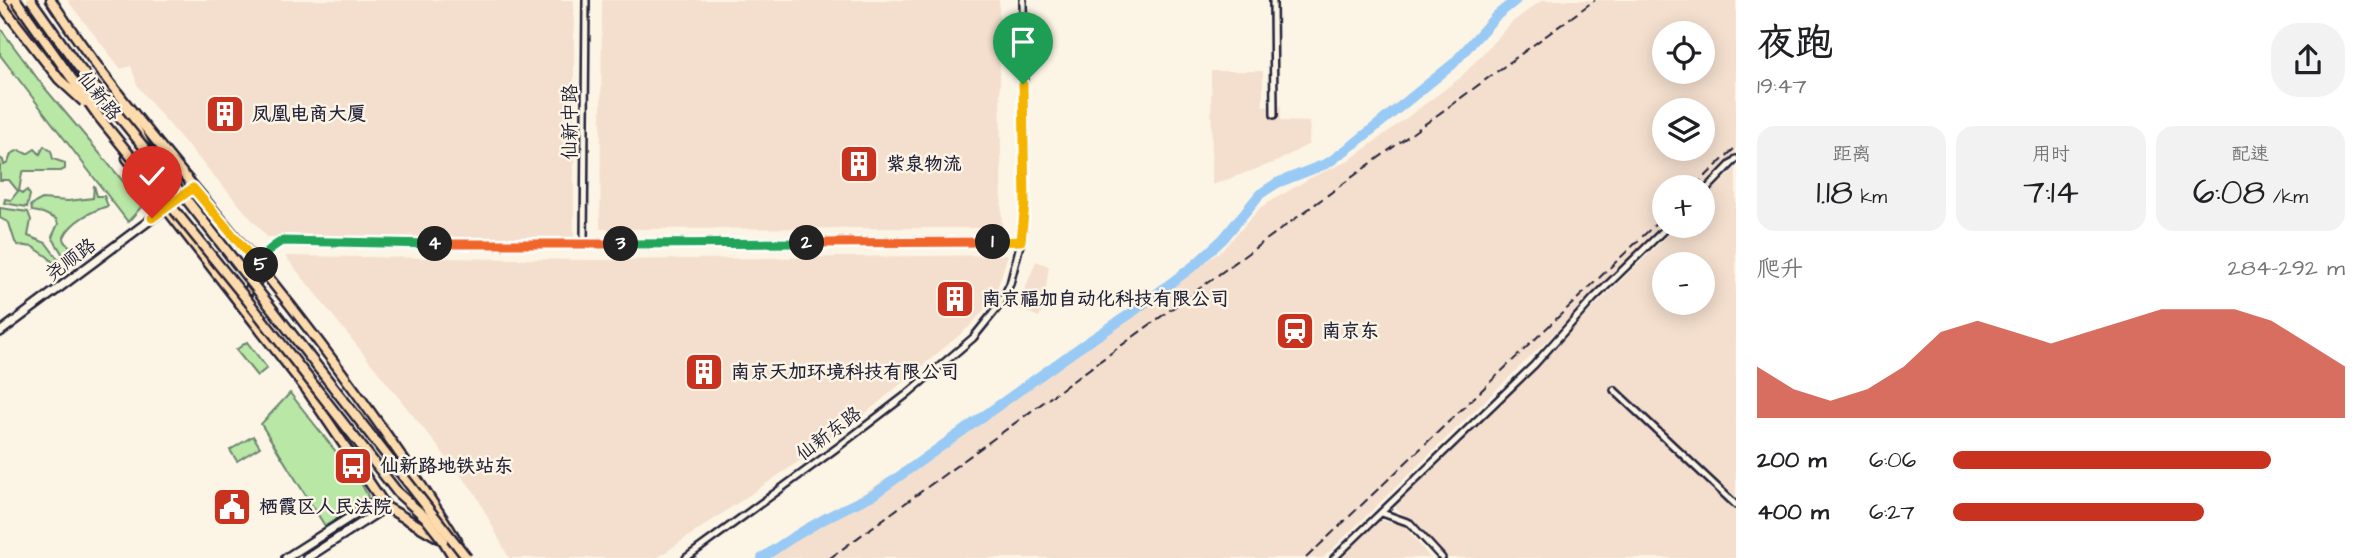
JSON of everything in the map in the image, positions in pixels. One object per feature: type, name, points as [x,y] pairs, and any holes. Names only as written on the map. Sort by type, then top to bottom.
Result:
[{"type":"main road","name":"仙新路","points":[[10,0],[49,58],[307,390],[386,507],[443,540]]},
{"type":"main road","name":"仙新路","points":[[16,0],[99,117],[398,493],[425,517],[454,558]]},
{"type":"main road","name":"仙新路","points":[[31,0],[77,65],[467,558]]},
{"type":"main road","name":"仙新路","points":[[48,0],[83,50],[264,272],[348,381],[432,500],[467,558]]},
{"type":"main road","points":[[48,0],[85,58],[121,102],[154,159]]},
{"type":"main road","points":[[0,3],[59,79],[99,117]]},
{"type":"main road","name":"尧顺路","points":[[0,331],[193,188]]},
{"type":"main road","points":[[243,309],[241,300],[264,272]]},
{"type":"main road","points":[[286,558],[380,498]]},
{"type":"main road","points":[[307,558],[386,507]]},
{"type":"street","name":"仙新中路","points":[[584,244],[586,0]]},
{"type":"street","name":"仙新东路","points":[[686,558],[906,394],[973,338],[998,307],[1010,284],[1021,241],[1025,204],[1023,0]]},
{"type":"street","points":[[1273,0],[1274,115]]},
{"type":"street","points":[[1715,181],[1736,159]]},
{"type":"street","points":[[1334,558],[1534,365],[1592,299],[1656,238]]},
{"type":"street","points":[[264,272],[262,257],[282,241],[443,245],[1021,241]]},
{"type":"street","points":[[1614,390],[1736,505]]},
{"type":"street","points":[[1382,513],[1410,523],[1442,558]]},
{"type":"shaded area","points":[[67,0],[574,0],[574,237],[267,237],[155,108],[137,85],[131,66],[121,69]]},
{"type":"shaded area","name":"紫泉物流","points":[[602,0],[999,0],[1002,228],[600,229]]},
{"type":"shaded area","points":[[1542,0],[1736,0],[1736,157],[1715,177],[1715,175],[1652,175],[1653,238],[1323,558],[769,558],[800,532],[970,428],[1221,251],[1261,207],[1310,178],[1348,161],[1460,78],[1511,23]]},
{"type":"shaded area","points":[[1211,71],[1263,71],[1263,106],[1281,106],[1281,121],[1310,122],[1309,144],[1276,162],[1212,185]]},
{"type":"shaded area","points":[[1736,168],[1736,558],[1447,558],[1392,504],[1665,238],[1715,238],[1715,188]]},
{"type":"shaded area","points":[[1008,255],[994,299],[968,328],[848,428],[657,558],[509,558],[475,493],[285,256],[598,260]]},
{"type":"shaded area","points":[[1036,261],[1049,266],[1043,310],[1039,317],[1017,308]]},
{"type":"shaded area","points":[[1380,520],[1404,525],[1430,558],[1338,558]]},
{"type":"green space","points":[[0,28],[43,86],[143,205],[128,222],[0,55]]},
{"type":"green space","points":[[44,146],[51,151],[53,159],[65,163],[65,169],[24,171],[19,191],[23,193],[27,190],[30,195],[27,207],[4,203],[5,199],[11,200],[18,191],[9,180],[0,180],[0,158],[4,165],[8,163],[11,154],[19,150],[27,154],[35,149],[40,154]]},
{"type":"green space","points":[[94,185],[97,196],[104,196],[108,206],[77,221],[67,231],[65,243],[73,248],[70,256],[63,255],[52,237],[58,224],[56,219],[32,211],[31,205],[42,199],[68,201],[93,198]]},
{"type":"green space","points":[[0,208],[28,212],[31,220],[28,236],[46,243],[60,262],[56,266],[33,247],[18,245],[9,223],[0,218]]},
{"type":"green space","points":[[247,342],[267,368],[257,376],[236,350]]},
{"type":"green space","points":[[290,393],[368,496],[364,503],[325,526],[261,424]]},
{"type":"green space","points":[[253,436],[260,447],[237,461],[230,450]]},
{"type":"waterway","points":[[762,558],[844,508],[873,495],[1130,314],[1196,264],[1223,239],[1260,194],[1277,183],[1328,163],[1354,144],[1453,64],[1496,16],[1516,0]]},
{"type":"railway","points":[[830,558],[1595,0]]},
{"type":"railway","points":[[1707,175],[1736,147]]},
{"type":"railway","points":[[1306,558],[1652,227]]},
{"type":"place","name":"凤凰电商大厦","points":[[225,114]]},
{"type":"place","name":"紫泉物流","points":[[859,164]]},
{"type":"place","name":"南京福加自动化科技有限公司","points":[[955,299]]},
{"type":"place","name":"南京东","points":[[1295,331]]},
{"type":"place","name":"南京天加环境科技有限公司","points":[[704,372]]},
{"type":"place","name":"仙新路地铁站东","points":[[353,466]]},
{"type":"place","name":"栖霞区人民法院","points":[[232,507]]},
{"type":"route","points":[[152,218],[193,188],[264,272],[262,257],[282,241],[443,245],[1021,241],[1025,204],[1023,84]]}]
